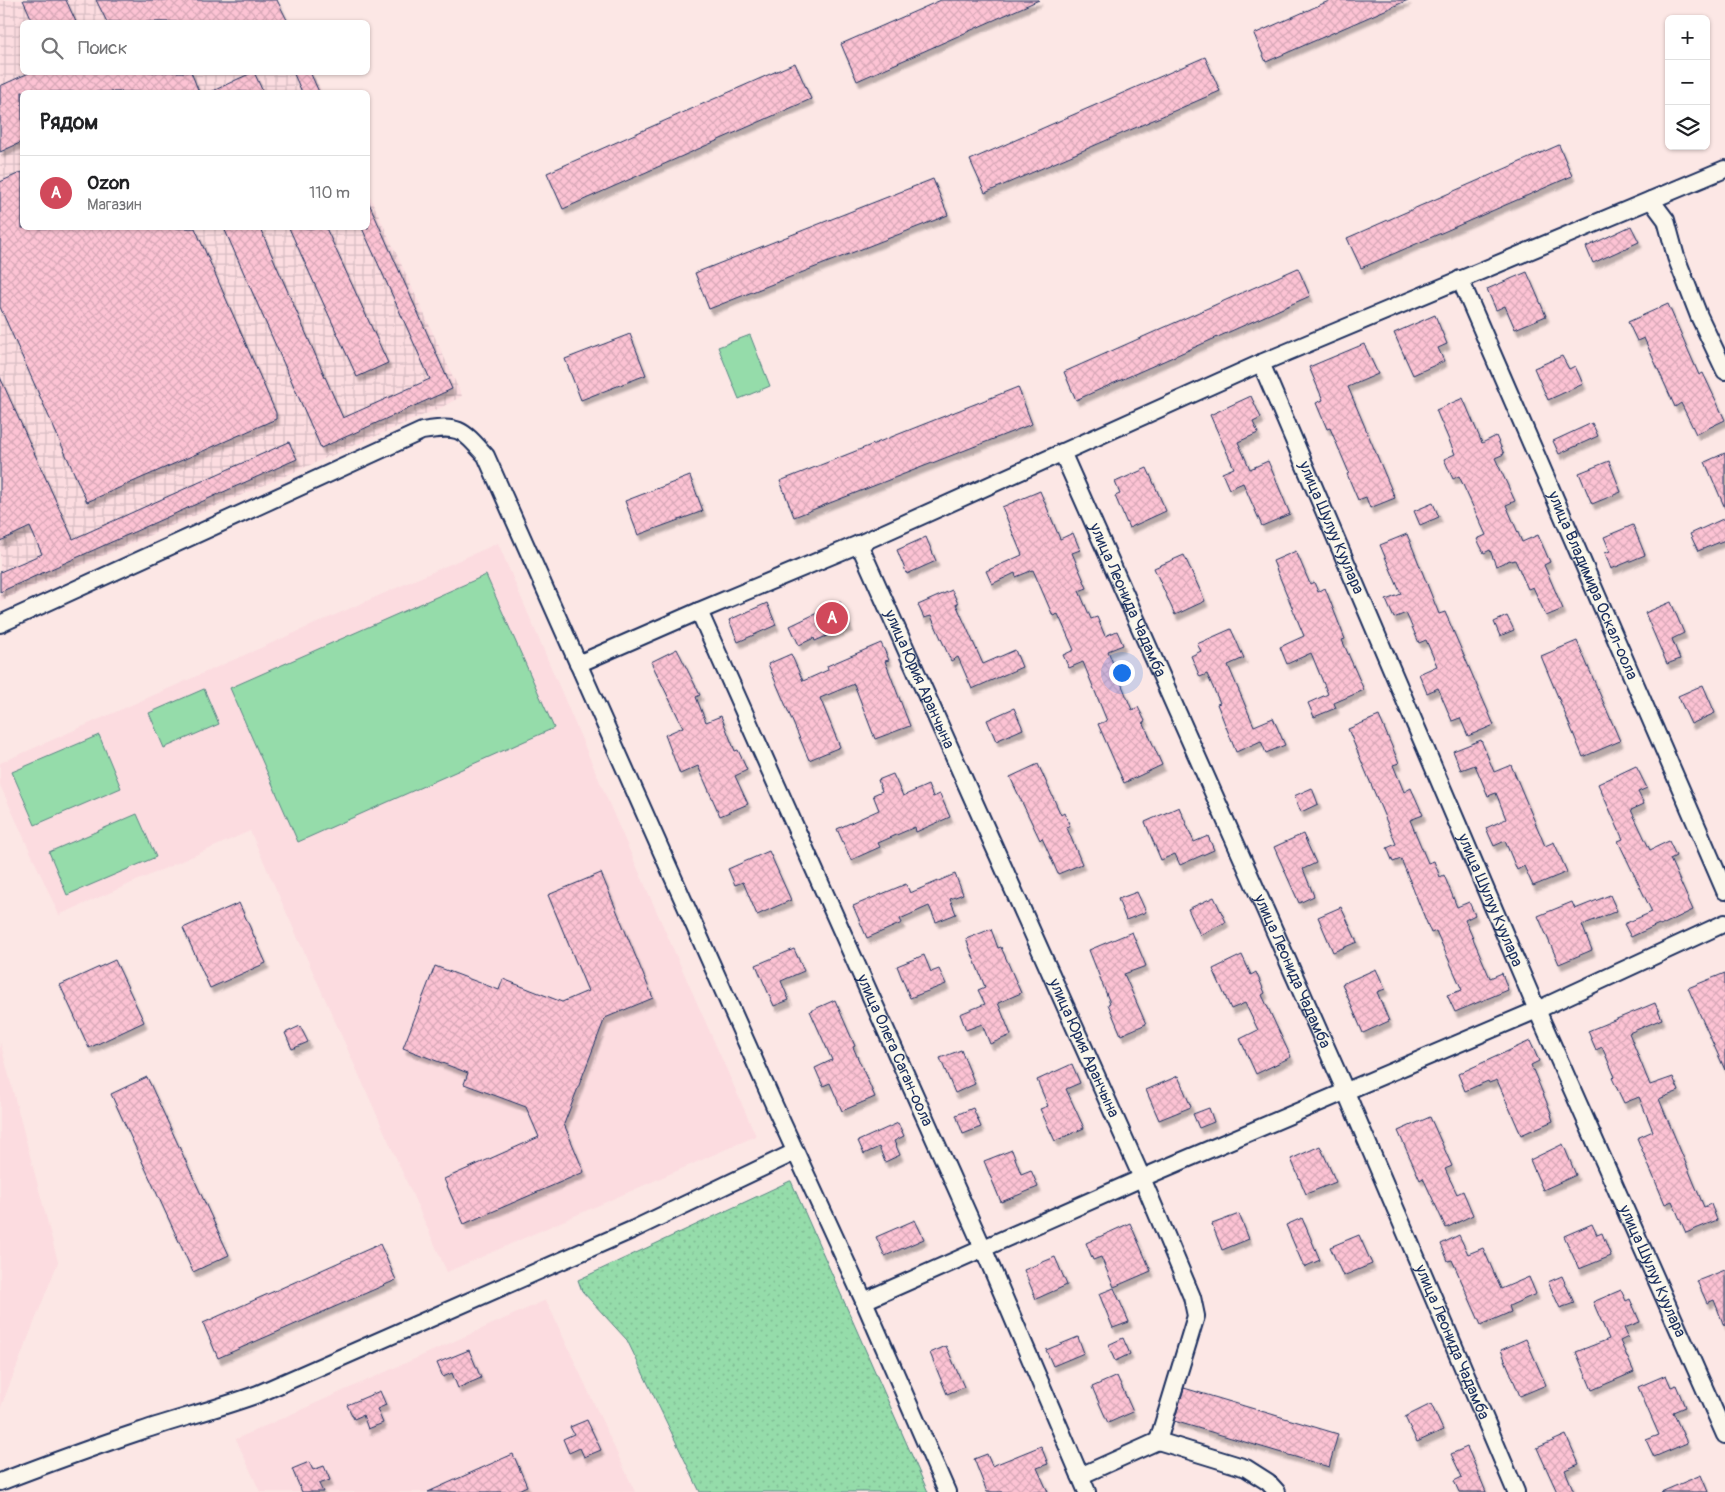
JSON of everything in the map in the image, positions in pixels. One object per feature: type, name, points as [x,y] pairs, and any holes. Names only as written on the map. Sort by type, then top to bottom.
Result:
[{"type":"street","points":[[578,664],[859,544],[1262,363],[1725,169]]},
{"type":"street","points":[[1651,200],[1666,220],[1676,257],[1696,308],[1725,371]]},
{"type":"street","name":"улица Владимира Оскал-оола","points":[[1460,279],[1725,891]]},
{"type":"street","name":"улица Шулуу Куулара","points":[[1262,363],[1537,1010],[1725,1434]]},
{"type":"street","points":[[0,624],[422,430],[446,427],[466,433],[486,456],[947,1492]]},
{"type":"street","name":"улица Леонида Чадамба","points":[[1062,452],[1345,1090],[1516,1492]]},
{"type":"street","name":"улица Юрия Аранчына","points":[[859,544],[1142,1178],[1192,1297],[1196,1316],[1158,1441]]},
{"type":"street","name":"улица Олега Саган-оола","points":[[699,611],[982,1248],[1087,1492]]},
{"type":"street","points":[[864,1302],[1142,1178],[1345,1090],[1537,1010],[1725,923]]},
{"type":"street","points":[[0,1482],[88,1449],[221,1408],[258,1394],[625,1233],[795,1152]]},
{"type":"street","points":[[1080,1476],[1158,1441],[1246,1468],[1268,1482],[1277,1492]]},
{"type":"shaded area","points":[[0,0],[263,0],[218,20],[20,20],[20,75],[100,75],[67,90],[20,90],[20,111],[0,121]]},
{"type":"shaded area","points":[[114,75],[313,75],[321,90],[81,90]]},
{"type":"shaded area","points":[[20,118],[20,230],[370,230],[370,196],[462,396],[442,407],[0,601],[0,128]]},
{"type":"shaded area","points":[[498,543],[617,822],[756,1136],[447,1272],[250,831],[59,915],[0,785],[0,763]]},
{"type":"shaded area","points":[[0,1042],[58,1262],[0,1409]]},
{"type":"shaded area","points":[[546,1300],[635,1492],[260,1492],[236,1439]]},
{"type":"green space","points":[[750,335],[770,386],[739,399],[718,347]]},
{"type":"green space","points":[[486,575],[554,728],[298,842],[230,688]]},
{"type":"green space","points":[[204,689],[219,724],[164,748],[149,713]]},
{"type":"green space","points":[[99,735],[121,788],[35,825],[12,772]]},
{"type":"green space","points":[[137,814],[156,857],[67,895],[49,852]]},
{"type":"green space","points":[[790,1181],[928,1492],[700,1492],[627,1340],[582,1291],[578,1280]]},
{"type":"building","points":[[23,0],[66,0],[75,20],[32,20]]},
{"type":"building","points":[[96,0],[277,0],[287,20],[106,20]]},
{"type":"building","points":[[941,0],[1039,0],[857,81],[841,44]]},
{"type":"building","points":[[1331,0],[1408,0],[1266,62],[1254,34]]},
{"type":"building","points":[[1205,57],[1220,91],[985,193],[970,160]]},
{"type":"building","points":[[795,63],[811,99],[563,209],[547,173]]},
{"type":"building","points":[[24,75],[192,75],[198,90],[20,90],[20,143],[0,152],[0,86]]},
{"type":"building","points":[[247,75],[255,75],[262,90],[215,90]]},
{"type":"building","points":[[294,75],[311,75],[318,90],[301,90]]},
{"type":"building","points":[[1559,145],[1572,176],[1361,268],[1347,238]]},
{"type":"building","points":[[20,173],[20,230],[196,230],[276,413],[276,419],[87,502],[0,307],[0,182]]},
{"type":"building","points":[[933,179],[948,215],[709,309],[695,273]]},
{"type":"building","points":[[370,205],[452,389],[321,448],[225,230],[261,230],[343,418],[430,379],[363,230],[370,230]]},
{"type":"building","points":[[1631,226],[1639,242],[1593,263],[1586,247]]},
{"type":"building","points":[[290,230],[327,230],[388,363],[357,377]]},
{"type":"building","points":[[1298,268],[1310,296],[1076,400],[1064,372]]},
{"type":"building","points":[[1527,272],[1546,316],[1515,329],[1505,306],[1496,310],[1487,289]]},
{"type":"building","points":[[1668,304],[1699,375],[1703,373],[1725,420],[1696,434],[1681,403],[1675,407],[1644,338],[1637,341],[1628,322]]},
{"type":"building","points":[[1435,315],[1447,344],[1438,348],[1444,361],[1413,375],[1394,333]]},
{"type":"building","points":[[630,334],[646,375],[581,400],[565,359]]},
{"type":"building","points":[[1364,344],[1378,374],[1348,387],[1395,498],[1370,508],[1366,497],[1358,500],[1330,428],[1327,429],[1316,403],[1323,400],[1309,367]]},
{"type":"building","points":[[1562,356],[1569,369],[1575,366],[1583,384],[1548,400],[1534,368]]},
{"type":"building","points":[[0,377],[73,539],[289,442],[297,459],[0,592],[0,572],[42,554],[30,527],[0,541]]},
{"type":"building","points":[[1018,387],[1032,424],[794,517],[780,481]]},
{"type":"building","points":[[1251,396],[1261,418],[1253,422],[1258,433],[1238,442],[1250,469],[1268,461],[1290,514],[1262,526],[1243,483],[1229,489],[1222,473],[1234,468],[1210,415]]},
{"type":"building","points":[[1463,398],[1482,443],[1496,436],[1504,454],[1495,458],[1515,501],[1506,505],[1522,542],[1538,535],[1550,562],[1544,565],[1563,609],[1546,616],[1533,587],[1528,589],[1515,560],[1510,560],[1496,566],[1490,550],[1484,553],[1477,539],[1486,535],[1459,476],[1453,479],[1444,459],[1455,454],[1436,410]]},
{"type":"building","points":[[1592,423],[1598,436],[1559,454],[1553,441]]},
{"type":"building","points":[[1725,453],[1725,508],[1705,462]]},
{"type":"building","points":[[1609,461],[1621,492],[1592,504],[1579,473]]},
{"type":"building","points":[[1147,468],[1166,511],[1129,528],[1115,496],[1120,494],[1115,482]]},
{"type":"building","points":[[690,476],[703,511],[638,535],[625,501]]},
{"type":"building","points":[[1040,491],[1060,539],[1073,533],[1080,550],[1072,553],[1087,588],[1079,591],[1091,619],[1097,617],[1105,636],[1117,631],[1123,645],[1108,651],[1132,710],[1138,707],[1162,765],[1124,783],[1098,724],[1107,721],[1083,662],[1069,668],[1063,655],[1074,650],[1058,614],[1053,616],[1033,570],[1016,577],[1015,573],[992,584],[986,571],[1022,555],[1002,507]]},
{"type":"building","points":[[1433,503],[1439,517],[1420,525],[1414,511]]},
{"type":"building","points":[[1725,518],[1725,540],[1698,551],[1690,534]]},
{"type":"building","points":[[1633,525],[1645,555],[1611,569],[1605,553],[1610,551],[1604,537]]},
{"type":"building","points":[[1407,534],[1439,614],[1445,612],[1494,725],[1468,736],[1460,718],[1452,721],[1438,688],[1427,693],[1419,674],[1437,666],[1426,640],[1419,643],[1406,613],[1394,618],[1386,600],[1401,594],[1380,545]]},
{"type":"building","points":[[926,537],[936,561],[907,574],[897,550]]},
{"type":"building","points":[[1296,551],[1310,584],[1314,582],[1318,592],[1325,588],[1345,639],[1342,640],[1364,690],[1334,703],[1336,708],[1314,717],[1308,703],[1328,694],[1311,653],[1287,664],[1280,647],[1304,636],[1273,561]]},
{"type":"building","points":[[1184,555],[1205,601],[1175,615],[1154,568]]},
{"type":"building","points":[[952,590],[958,604],[956,604],[983,664],[1015,650],[1022,667],[972,689],[958,657],[951,661],[931,616],[924,618],[918,605]]},
{"type":"building","points":[[840,602],[850,626],[815,641],[814,638],[799,645],[790,626]]},
{"type":"building","points":[[1671,602],[1684,633],[1672,639],[1680,659],[1667,664],[1645,613]]},
{"type":"building","points":[[767,603],[776,625],[738,642],[729,620]]},
{"type":"building","points":[[1507,616],[1514,630],[1500,636],[1494,622]]},
{"type":"building","points":[[1231,629],[1244,658],[1228,665],[1254,726],[1273,718],[1285,745],[1266,753],[1261,741],[1236,752],[1217,704],[1220,703],[1207,674],[1200,677],[1191,656],[1201,651],[1197,644]]},
{"type":"building","points":[[1577,641],[1620,741],[1583,757],[1541,656]]},
{"type":"building","points":[[881,643],[889,660],[885,661],[910,726],[875,739],[854,684],[820,698],[840,747],[809,760],[768,664],[791,654],[803,681],[828,670],[827,666]]},
{"type":"building","points":[[677,649],[700,695],[696,697],[706,722],[721,716],[735,751],[738,750],[747,770],[735,776],[748,804],[720,816],[698,766],[680,774],[665,735],[683,727],[651,662]]},
{"type":"building","points":[[1703,685],[1715,713],[1691,724],[1678,696]]},
{"type":"building","points":[[1014,708],[1023,729],[996,741],[987,720]]},
{"type":"building","points":[[1379,716],[1399,763],[1393,765],[1404,792],[1411,788],[1423,815],[1410,820],[1428,863],[1434,861],[1440,877],[1444,875],[1457,907],[1469,902],[1475,915],[1465,920],[1490,978],[1502,973],[1508,990],[1455,1012],[1447,995],[1462,990],[1436,931],[1431,933],[1401,859],[1393,862],[1387,848],[1396,844],[1348,729]]},
{"type":"building","points":[[1481,740],[1494,772],[1511,765],[1545,846],[1554,842],[1567,872],[1533,886],[1524,866],[1517,870],[1505,841],[1494,846],[1486,828],[1506,819],[1496,793],[1488,796],[1475,765],[1461,770],[1453,751]]},
{"type":"building","points":[[1038,764],[1061,815],[1064,813],[1070,826],[1067,828],[1082,864],[1058,874],[1042,838],[1040,840],[1010,777]]},
{"type":"building","points":[[1636,766],[1647,788],[1638,792],[1644,804],[1631,810],[1650,850],[1669,841],[1676,856],[1670,859],[1693,910],[1631,937],[1624,924],[1652,912],[1618,841],[1623,839],[1598,784]]},
{"type":"building","points":[[893,774],[903,796],[928,785],[933,797],[940,794],[950,817],[916,832],[915,827],[878,843],[880,847],[851,860],[837,829],[879,810],[873,795],[882,791],[878,780]]},
{"type":"building","points":[[1312,788],[1318,804],[1301,812],[1294,796]]},
{"type":"building","points":[[1179,807],[1194,842],[1208,836],[1214,850],[1180,865],[1175,854],[1161,860],[1145,822]]},
{"type":"building","points":[[1303,834],[1316,863],[1303,869],[1314,896],[1299,903],[1274,847]]},
{"type":"building","points":[[769,851],[791,900],[757,915],[743,882],[735,885],[728,869]]},
{"type":"building","points":[[601,873],[653,998],[605,1018],[564,1124],[584,1172],[464,1224],[444,1179],[539,1137],[526,1107],[464,1084],[468,1073],[403,1048],[435,966],[499,990],[503,979],[562,1002],[588,991],[548,895]]},
{"type":"building","points":[[955,874],[963,894],[950,899],[956,914],[936,922],[929,906],[900,919],[902,923],[867,938],[853,906],[906,884],[910,893]]},
{"type":"building","points":[[1137,892],[1146,912],[1126,920],[1118,899]]},
{"type":"building","points":[[1610,895],[1617,911],[1582,925],[1592,950],[1559,964],[1538,916],[1572,902],[1575,909]]},
{"type":"building","points":[[1214,897],[1226,922],[1200,935],[1188,909]]},
{"type":"building","points":[[239,903],[266,963],[210,988],[183,928]]},
{"type":"building","points":[[1341,907],[1357,942],[1333,952],[1318,917]]},
{"type":"building","points":[[991,929],[998,948],[1001,947],[1021,993],[998,1003],[1011,1035],[990,1044],[982,1024],[966,1030],[960,1014],[985,1004],[978,990],[985,987],[966,939]]},
{"type":"building","points":[[1132,932],[1146,966],[1124,974],[1146,1024],[1121,1035],[1089,950]]},
{"type":"building","points":[[794,949],[804,971],[781,981],[789,1000],[774,1006],[756,965]]},
{"type":"building","points":[[924,955],[931,972],[939,969],[946,984],[910,998],[897,966]]},
{"type":"building","points":[[1242,955],[1251,975],[1256,972],[1265,993],[1262,995],[1291,1057],[1256,1074],[1240,1039],[1258,1030],[1245,1003],[1231,1009],[1213,969]]},
{"type":"building","points":[[115,960],[144,1022],[89,1048],[60,985]]},
{"type":"building","points":[[1376,969],[1385,989],[1377,992],[1389,1021],[1363,1033],[1342,984]]},
{"type":"building","points":[[1725,973],[1725,1070],[1688,988]]},
{"type":"building","points":[[835,1000],[875,1097],[842,1111],[830,1083],[823,1086],[815,1068],[832,1060],[810,1011]]},
{"type":"building","points":[[1655,1003],[1662,1019],[1629,1033],[1650,1085],[1673,1077],[1679,1091],[1659,1099],[1704,1207],[1711,1204],[1717,1220],[1686,1233],[1672,1201],[1665,1204],[1637,1138],[1653,1131],[1639,1097],[1624,1103],[1612,1078],[1615,1077],[1602,1047],[1596,1050],[1588,1031]]},
{"type":"building","points":[[300,1026],[308,1042],[292,1049],[285,1033]]},
{"type":"building","points":[[1530,1041],[1539,1061],[1531,1065],[1553,1121],[1521,1135],[1497,1080],[1489,1083],[1488,1081],[1465,1091],[1458,1074]]},
{"type":"building","points":[[961,1050],[975,1084],[955,1093],[940,1058]]},
{"type":"building","points":[[1072,1064],[1080,1083],[1066,1089],[1084,1128],[1055,1141],[1040,1109],[1048,1106],[1037,1080]]},
{"type":"building","points":[[1178,1076],[1191,1107],[1159,1120],[1146,1090]]},
{"type":"building","points":[[147,1077],[229,1255],[193,1272],[111,1094]]},
{"type":"building","points":[[973,1108],[981,1127],[963,1134],[956,1115]]},
{"type":"building","points":[[1209,1108],[1214,1122],[1199,1128],[1193,1114]]},
{"type":"building","points":[[1430,1117],[1452,1166],[1445,1169],[1457,1194],[1463,1191],[1473,1215],[1446,1228],[1423,1178],[1420,1180],[1398,1131]]},
{"type":"building","points":[[898,1123],[904,1136],[894,1141],[900,1155],[885,1162],[879,1147],[864,1154],[858,1141]]},
{"type":"building","points":[[1563,1144],[1576,1175],[1543,1190],[1530,1160]]},
{"type":"building","points":[[1320,1146],[1336,1182],[1306,1194],[1291,1159]]},
{"type":"building","points":[[1012,1150],[1021,1174],[1031,1170],[1038,1187],[1001,1202],[984,1161]]},
{"type":"building","points":[[1239,1214],[1249,1239],[1222,1250],[1212,1224]]},
{"type":"building","points":[[1302,1218],[1320,1260],[1304,1267],[1286,1225]]},
{"type":"building","points":[[915,1220],[924,1239],[885,1256],[876,1237]]},
{"type":"building","points":[[1130,1223],[1151,1271],[1114,1287],[1101,1257],[1093,1260],[1086,1243]]},
{"type":"building","points":[[1592,1224],[1597,1235],[1602,1233],[1611,1256],[1579,1269],[1564,1236]]},
{"type":"building","points":[[1359,1235],[1372,1264],[1343,1276],[1330,1247]]},
{"type":"building","points":[[1459,1235],[1468,1254],[1483,1248],[1501,1289],[1529,1277],[1536,1294],[1509,1306],[1511,1312],[1481,1325],[1452,1260],[1448,1261],[1441,1244]]},
{"type":"building","points":[[380,1244],[396,1280],[218,1358],[203,1323]]},
{"type":"building","points":[[1055,1257],[1067,1285],[1036,1299],[1024,1270]]},
{"type":"building","points":[[1725,1270],[1724,1326],[1714,1300],[1707,1303],[1697,1281]]},
{"type":"building","points":[[1562,1276],[1574,1303],[1560,1308],[1548,1282]]},
{"type":"building","points":[[1114,1288],[1129,1322],[1113,1328],[1099,1294]]},
{"type":"building","points":[[1621,1290],[1626,1301],[1630,1299],[1640,1322],[1624,1328],[1628,1337],[1620,1341],[1634,1372],[1592,1390],[1576,1352],[1609,1339],[1593,1302]]},
{"type":"building","points":[[1078,1337],[1084,1353],[1053,1366],[1046,1350]]},
{"type":"building","points":[[1123,1338],[1130,1354],[1115,1361],[1108,1345]]},
{"type":"building","points":[[1526,1339],[1546,1385],[1520,1396],[1501,1350]]},
{"type":"building","points":[[946,1346],[964,1387],[947,1394],[930,1353]]},
{"type":"building","points":[[469,1350],[481,1378],[458,1388],[452,1373],[443,1377],[437,1363]]},
{"type":"building","points":[[1666,1375],[1671,1387],[1676,1385],[1685,1407],[1673,1412],[1687,1443],[1654,1457],[1646,1440],[1659,1435],[1638,1387]]},
{"type":"building","points":[[1117,1376],[1133,1412],[1108,1423],[1092,1387]]},
{"type":"building","points":[[1184,1388],[1338,1434],[1329,1467],[1174,1421]]},
{"type":"building","points":[[380,1391],[386,1405],[377,1409],[383,1423],[368,1429],[363,1415],[354,1419],[347,1405]]},
{"type":"building","points":[[1431,1404],[1443,1430],[1417,1442],[1405,1417]]},
{"type":"building","points":[[587,1420],[601,1450],[584,1457],[580,1448],[569,1453],[563,1439],[574,1434],[570,1427]]},
{"type":"building","points":[[1566,1435],[1579,1464],[1565,1470],[1574,1492],[1557,1492],[1537,1448]]},
{"type":"building","points":[[1041,1446],[1048,1464],[1037,1468],[1048,1492],[987,1492],[974,1459],[987,1454],[992,1466]]},
{"type":"building","points":[[1467,1447],[1486,1492],[1459,1492],[1454,1481],[1462,1477],[1451,1454]]},
{"type":"building","points":[[513,1454],[527,1486],[514,1492],[428,1492]]},
{"type":"building","points":[[309,1462],[313,1470],[324,1466],[330,1480],[319,1484],[323,1492],[302,1492],[292,1469]]},
{"type":"building","points":[[1701,1475],[1708,1492],[1661,1492]]},
{"type":"place","name":"Ozon","points":[[832,618]]}]
